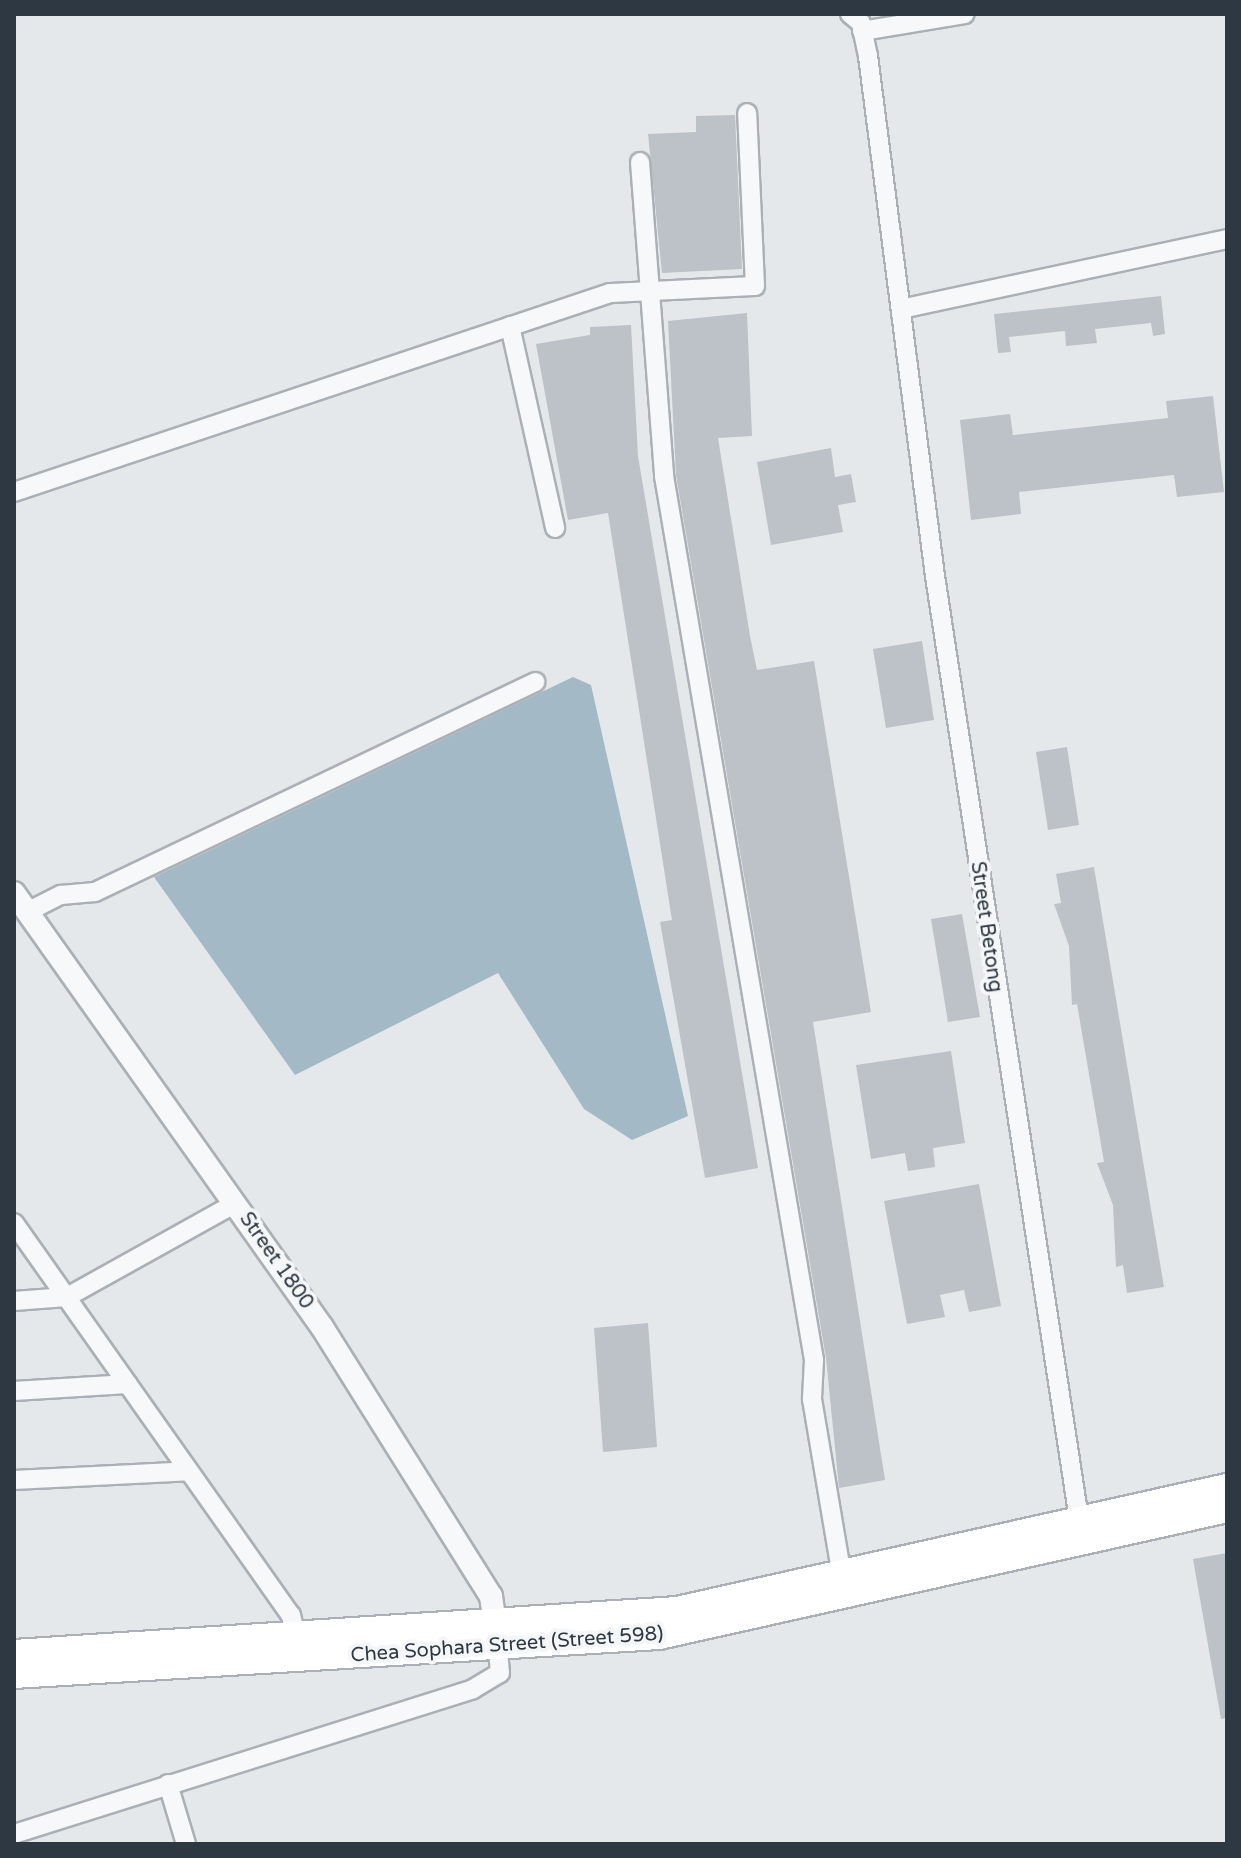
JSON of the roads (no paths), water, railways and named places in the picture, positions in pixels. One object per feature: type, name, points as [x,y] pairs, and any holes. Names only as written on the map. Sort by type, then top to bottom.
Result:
[{"type":"main road","name":"Chea Sophara Street (Street 598)","points":[[14,1675],[496,1637],[843,1586],[1081,1531],[1227,1487]]},
{"type":"main road","name":"Chea Sophara Street (Street 598)","points":[[1081,1531],[1227,1509]]},
{"type":"main road","name":"Chea Sophara Street (Street 598)","points":[[14,1653],[296,1636],[496,1637]]},
{"type":"street","points":[[850,14],[862,31],[965,14]]},
{"type":"street","name":"Street Betong","points":[[862,31],[1000,1021],[1081,1531]]},
{"type":"street","points":[[14,492],[610,293],[649,296],[755,286],[747,113]]},
{"type":"street","points":[[640,162],[664,476],[814,1360],[812,1399],[843,1586]]},
{"type":"street","points":[[901,309],[1227,239]]},
{"type":"street","points":[[510,326],[555,528]]},
{"type":"street","points":[[27,912],[61,895],[95,892],[535,682]]},
{"type":"street","name":"Street 1800","points":[[14,893],[236,1203],[484,1585],[496,1637]]},
{"type":"street","points":[[14,1301],[67,1297],[236,1203]]},
{"type":"street","points":[[14,1223],[291,1615],[296,1636]]},
{"type":"street","points":[[14,1391],[128,1384]]},
{"type":"street","points":[[14,1480],[189,1471]]},
{"type":"street","points":[[14,1834],[473,1689],[500,1673],[496,1637]]},
{"type":"street","points":[[168,1784],[186,1844]]},
{"type":"water","points":[[573,677],[591,685],[688,1116],[632,1140],[584,1109],[498,973],[295,1075],[154,877]]}]
